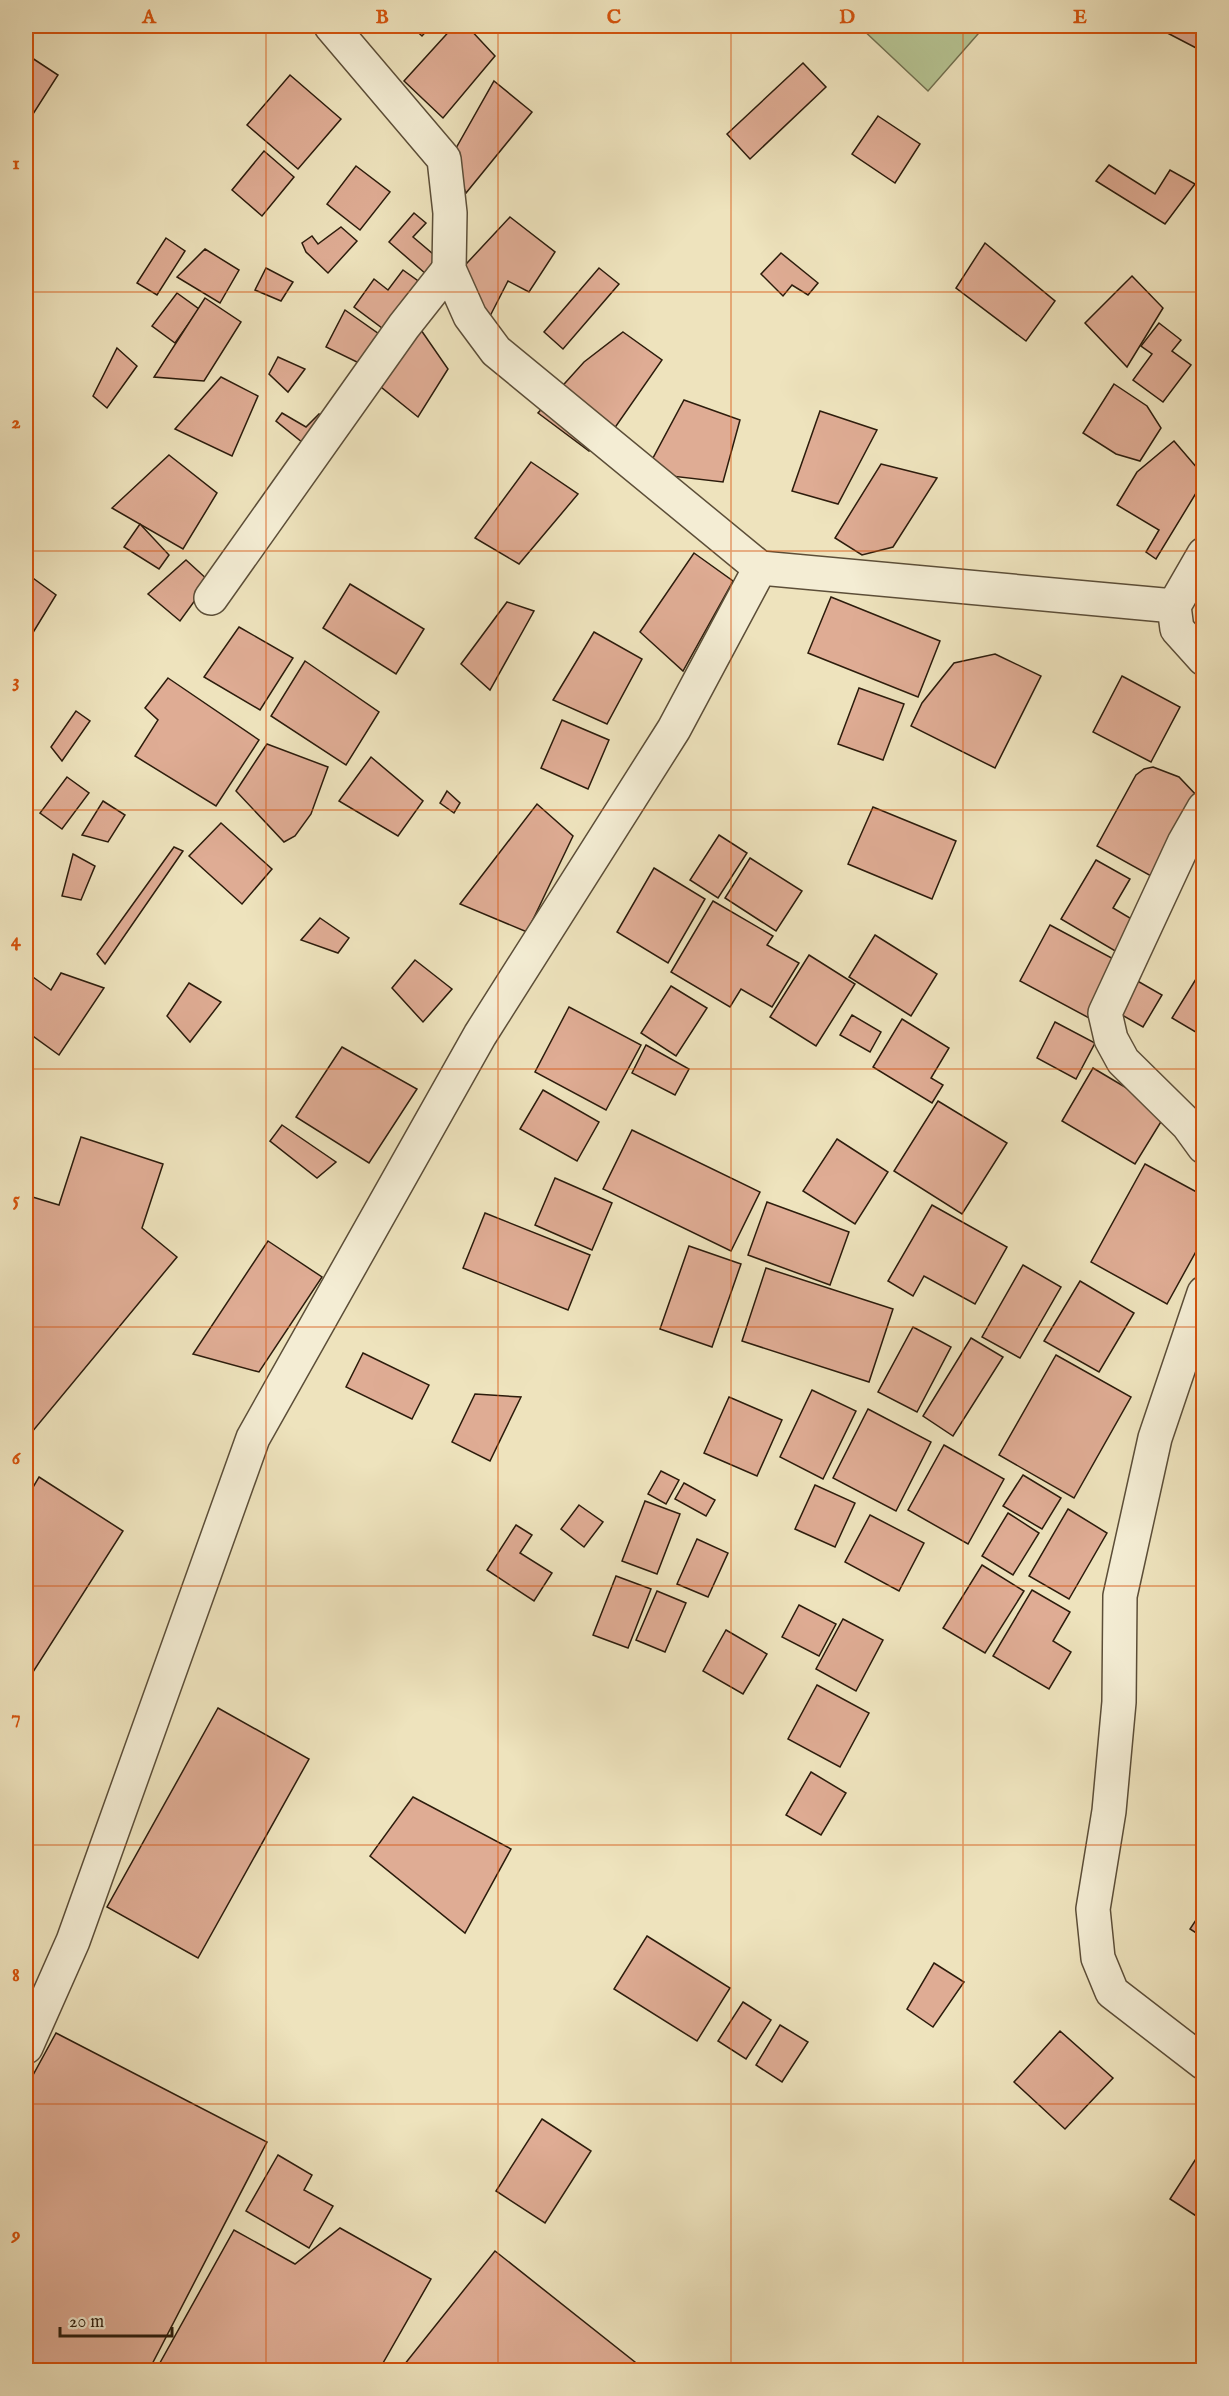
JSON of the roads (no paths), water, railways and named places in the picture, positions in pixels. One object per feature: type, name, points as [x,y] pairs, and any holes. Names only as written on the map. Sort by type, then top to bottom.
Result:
[{"type":"street","points":[[331,26],[444,159],[450,213],[449,269],[470,316],[496,351],[760,568],[1174,606]]},
{"type":"street","points":[[211,598],[404,326],[449,269]]},
{"type":"street","points":[[1203,554],[1174,606],[1177,630],[1203,659]]},
{"type":"street","points":[[26,2046],[73,1941],[253,1438],[480,1035],[674,729],[760,568]]},
{"type":"street","points":[[1203,808],[1184,843],[1105,1013],[1111,1039],[1123,1061],[1188,1125],[1203,1147]]},
{"type":"street","points":[[1203,1293],[1155,1438],[1120,1596],[1119,1702],[1109,1811],[1093,1909],[1098,1958],[1112,1992],[1203,2063]]}]
